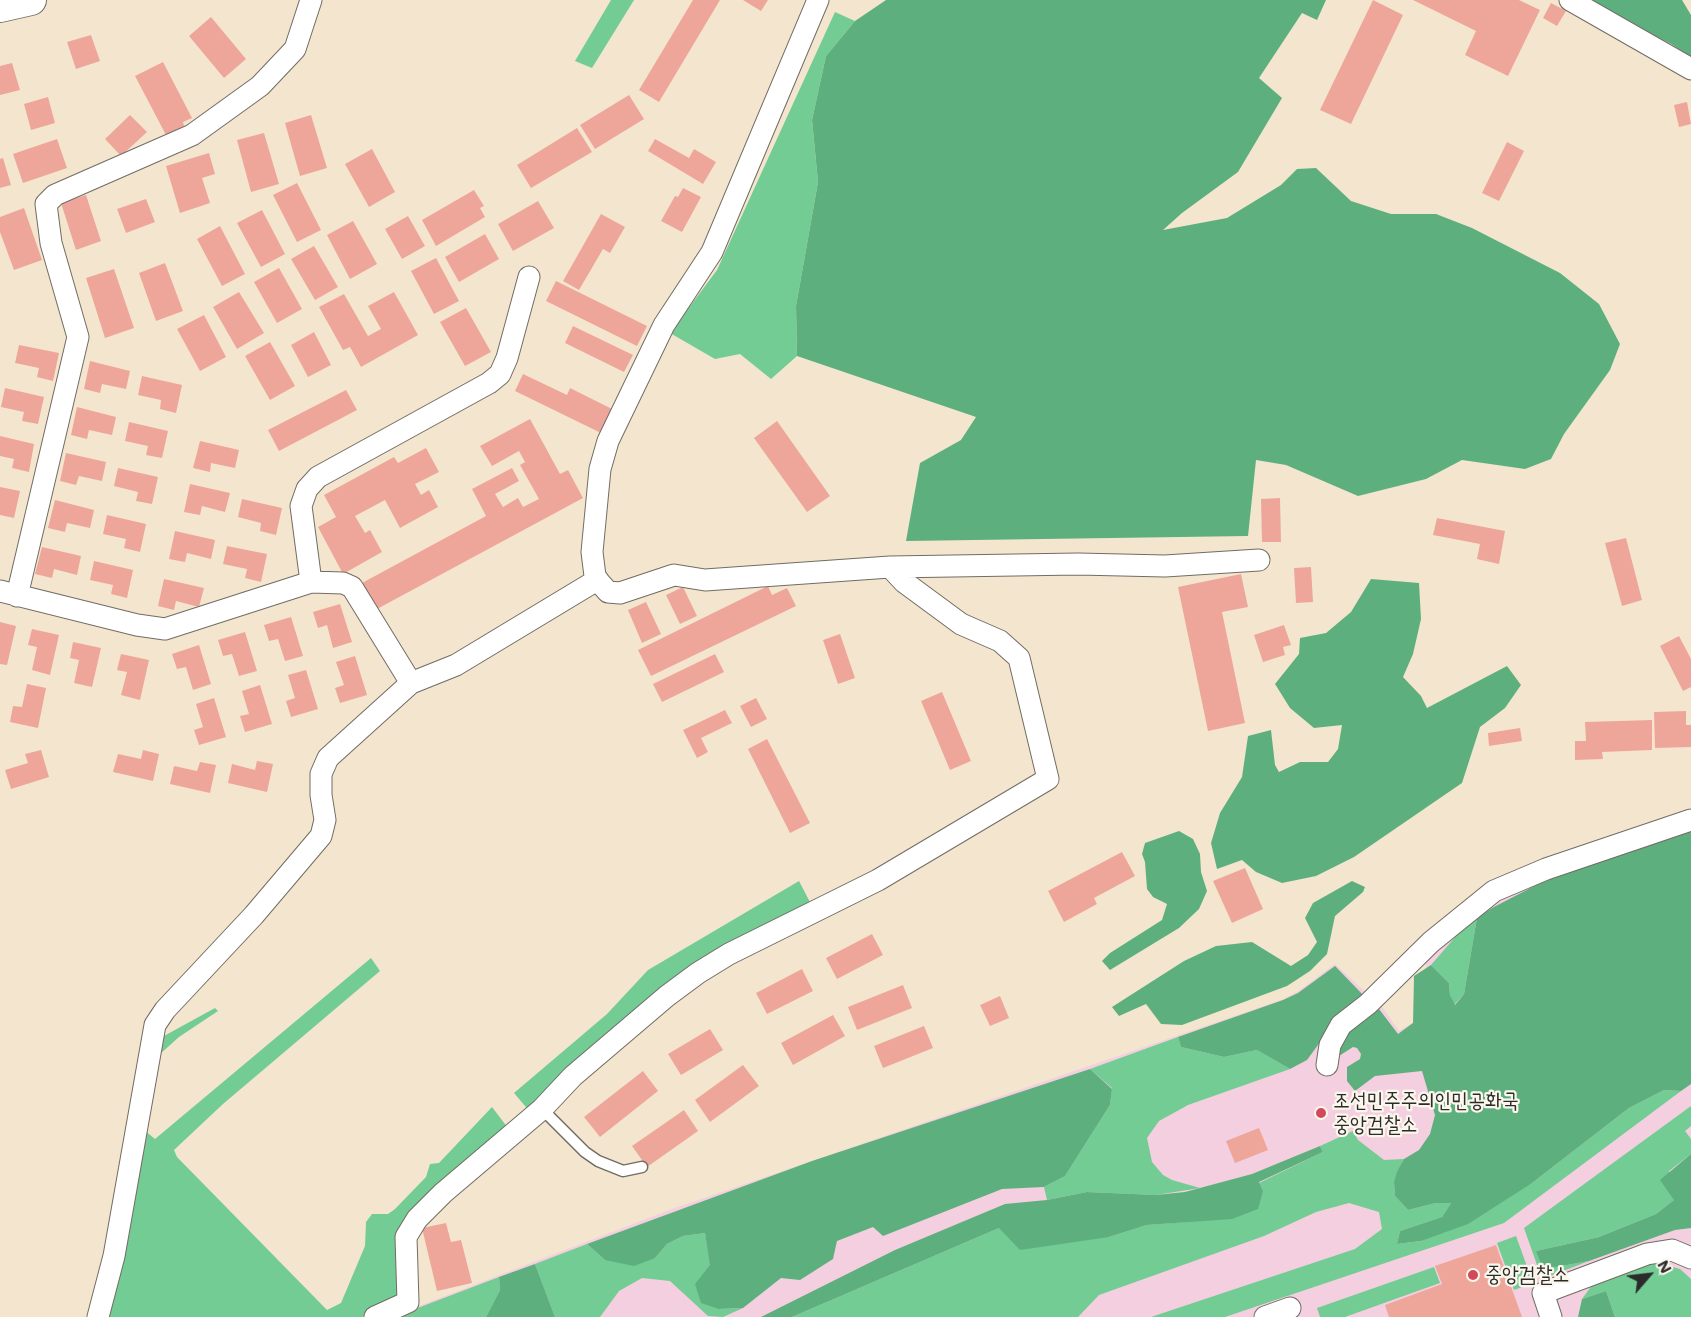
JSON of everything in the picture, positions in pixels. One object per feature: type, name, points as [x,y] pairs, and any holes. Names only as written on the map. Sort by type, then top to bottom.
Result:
[{"type":"street","points":[[0,7],[31,0]]},
{"type":"street","points":[[311,0],[295,49],[260,86],[192,135],[56,195],[46,204],[51,243],[78,337],[9,593],[137,625],[165,629],[311,582],[343,583],[352,587],[411,683]]},
{"type":"street","points":[[818,0],[712,252],[664,325],[608,441],[600,469],[592,552],[597,580],[608,592],[620,593],[675,575],[705,580],[890,567],[1078,564],[1165,566],[1259,560]]},
{"type":"street","points":[[1570,0],[1691,69]]},
{"type":"street","points":[[311,582],[302,506],[307,489],[318,477],[489,383],[500,374],[507,358],[529,277]]},
{"type":"street","points":[[375,1317],[408,1302],[406,1237],[410,1228],[443,1193],[542,1109],[573,1077],[698,973],[878,880],[1048,779],[1019,658],[1000,641],[961,624],[904,582],[890,567]]},
{"type":"street","points":[[98,1317],[114,1256],[155,1025],[165,1010],[254,915],[321,836],[325,820],[321,795],[321,774],[328,758],[411,683],[456,665],[597,580]]},
{"type":"street","points":[[1327,1065],[1330,1045],[1341,1025],[1368,1004],[1431,942],[1494,891],[1546,869],[1691,820]]},
{"type":"street","points":[[1551,1317],[1542,1293],[1647,1254],[1672,1250],[1691,1258]]},
{"type":"street","points":[[1264,1317],[1290,1308]]},
{"type":"lane","points":[[542,1109],[585,1152],[598,1161],[623,1171],[642,1167]]},
{"type":"shaded area","name":"조선민주주의인민공화국 중앙검찰소","points":[[1691,825],[1691,1317],[390,1317],[672,1209],[1284,999],[1335,964],[1383,1008],[1399,1031],[1435,1009],[1425,962],[1499,895]]},
{"type":"green space","points":[[611,0],[634,0],[592,68],[575,61]]},
{"type":"green space","points":[[886,0],[1326,0],[1317,20],[1302,13],[1259,78],[1282,98],[1238,172],[1182,213],[1163,230],[1227,218],[1281,185],[1297,169],[1316,168],[1351,201],[1391,214],[1436,214],[1472,228],[1560,273],[1599,304],[1620,344],[1610,370],[1564,434],[1551,459],[1525,469],[1462,460],[1426,479],[1358,496],[1286,465],[1256,460],[1248,536],[906,541],[920,463],[961,440],[976,417],[797,356],[796,306],[818,182],[812,120],[826,56],[855,21]]},
{"type":"green space","points":[[1583,0],[1682,0],[1691,15],[1691,57],[1671,44]]},
{"type":"green space","points":[[835,12],[855,21],[826,56],[812,120],[818,182],[796,306],[797,356],[771,379],[740,354],[715,359],[670,333],[717,270]]},
{"type":"green space","points":[[1371,579],[1419,583],[1421,619],[1413,654],[1403,677],[1421,696],[1427,708],[1507,666],[1521,685],[1505,708],[1480,727],[1462,783],[1354,857],[1316,876],[1282,883],[1256,872],[1242,860],[1217,869],[1211,843],[1220,813],[1242,777],[1248,736],[1271,730],[1275,765],[1279,772],[1300,762],[1328,762],[1338,749],[1342,725],[1314,728],[1290,708],[1275,684],[1299,654],[1300,638],[1326,633],[1351,612]]},
{"type":"green space","points":[[1179,831],[1193,839],[1200,854],[1201,872],[1207,891],[1199,909],[1179,928],[1110,970],[1102,961],[1110,953],[1162,920],[1167,904],[1153,897],[1147,889],[1145,862],[1142,854],[1145,843]]},
{"type":"green space","points":[[1691,832],[1691,1084],[1681,1091],[1664,1090],[1629,1108],[1532,1183],[1468,1224],[1421,1241],[1397,1244],[1400,1231],[1442,1217],[1451,1203],[1436,1203],[1408,1210],[1395,1196],[1394,1182],[1397,1172],[1404,1159],[1419,1150],[1430,1134],[1435,1115],[1422,1071],[1375,1076],[1355,1091],[1347,1081],[1347,1067],[1360,1059],[1361,1054],[1357,1048],[1353,1047],[1339,1056],[1340,1045],[1347,1034],[1379,1009],[1398,1034],[1413,1023],[1414,976],[1431,965],[1449,983],[1450,995],[1455,1005],[1464,994],[1477,918],[1492,908],[1546,880]]},
{"type":"green space","points":[[799,881],[812,906],[745,939],[531,1113],[514,1093],[607,1014],[648,970]]},
{"type":"green space","points":[[1352,881],[1365,887],[1363,892],[1335,916],[1327,954],[1310,971],[1287,986],[1182,1025],[1161,1024],[1146,1004],[1119,1016],[1112,1007],[1184,961],[1216,946],[1252,942],[1291,966],[1308,955],[1317,942],[1305,918],[1313,903]]},
{"type":"green space","points":[[1477,918],[1464,994],[1454,1005],[1449,983],[1431,965],[1457,935]]},
{"type":"green space","points":[[371,958],[380,971],[223,1104],[174,1150],[177,1157],[327,1310],[341,1303],[365,1246],[366,1222],[372,1214],[388,1214],[395,1209],[426,1177],[430,1164],[439,1163],[492,1107],[511,1132],[396,1239],[400,1283],[398,1295],[380,1311],[362,1317],[104,1317],[153,1042],[215,1008],[218,1011],[179,1037],[159,1055],[144,1130],[155,1139]]},
{"type":"green space","points":[[1335,966],[1366,998],[1334,1023],[1307,1060],[1290,1069],[1257,1050],[1224,1057],[1181,1047],[1178,1037],[1283,1000],[1298,993]]},
{"type":"green space","points":[[1178,1037],[1181,1047],[1224,1057],[1257,1050],[1290,1069],[1188,1105],[1159,1121],[1147,1138],[1152,1162],[1163,1175],[1172,1180],[1200,1188],[1156,1195],[1087,1192],[1047,1200],[1044,1187],[1065,1176],[1110,1105],[1112,1088],[1090,1069]]},
{"type":"green space","points":[[1090,1069],[1112,1089],[1110,1105],[1065,1176],[1044,1187],[1002,1189],[883,1236],[873,1227],[837,1241],[833,1259],[800,1280],[781,1278],[743,1308],[719,1309],[701,1303],[695,1284],[710,1265],[705,1233],[683,1236],[667,1244],[655,1258],[634,1266],[605,1260],[587,1244],[812,1161]]},
{"type":"green space","points":[[1664,1090],[1681,1091],[1504,1223],[1225,1317],[1151,1317],[1355,1249],[1382,1229],[1379,1212],[1349,1203],[1316,1212],[1264,1236],[1099,1295],[1078,1317],[792,1317],[999,1228],[1109,1237],[1147,1225],[1186,1222],[1263,1191],[1259,1183],[1323,1152],[1320,1146],[1353,1131],[1358,1140],[1384,1160],[1404,1159],[1394,1182],[1395,1196],[1408,1210],[1436,1203],[1451,1203],[1442,1217],[1400,1231],[1397,1244],[1421,1241],[1532,1183],[1629,1108]]},
{"type":"green space","points":[[1691,1106],[1691,1126],[1685,1131],[1691,1139],[1691,1154],[1669,1171],[1674,1200],[1656,1214],[1599,1237],[1536,1251],[1556,1267],[1589,1261],[1542,1279],[1524,1228]]},
{"type":"green space","points":[[1320,1146],[1323,1152],[1259,1182],[1263,1191],[1258,1209],[1232,1219],[1147,1225],[1109,1237],[1020,1250],[999,1228],[792,1317],[761,1317],[895,1250],[1005,1204],[1047,1200],[1087,1192],[1156,1195],[1185,1192],[1252,1174]]},
{"type":"green space","points":[[1691,1154],[1691,1228],[1675,1230],[1589,1261],[1556,1267],[1542,1266],[1536,1251],[1599,1237],[1656,1214],[1674,1200],[1660,1180]]},
{"type":"green space","points":[[705,1233],[719,1309],[743,1308],[723,1317],[708,1316],[670,1281],[642,1278],[619,1291],[600,1317],[555,1317],[535,1264],[587,1244],[605,1260],[655,1258],[667,1244],[683,1236]]},
{"type":"green space","points":[[1516,1236],[1533,1283],[1514,1290],[1497,1243]]},
{"type":"green space","points":[[1656,1262],[1680,1269],[1691,1279],[1691,1317],[1615,1317],[1606,1291],[1582,1299],[1590,1288],[1600,1281]]},
{"type":"green space","points":[[535,1264],[555,1317],[486,1317],[500,1290],[499,1277]]},
{"type":"green space","points":[[1434,1267],[1440,1283],[1345,1317],[1320,1317],[1317,1308]]},
{"type":"green space","points":[[499,1277],[500,1290],[486,1317],[394,1317]]},
{"type":"green space","points":[[1606,1291],[1615,1317],[1578,1317],[1582,1299]]},
{"type":"building","points":[[693,0],[720,0],[659,102],[639,90]]},
{"type":"building","points":[[743,0],[768,0],[761,11]]},
{"type":"building","points":[[1373,0],[1403,15],[1351,124],[1320,110]]},
{"type":"building","points":[[1413,0],[1519,0],[1540,10],[1508,76],[1465,55],[1476,31]]},
{"type":"building","points":[[1551,3],[1566,11],[1557,26],[1543,18]]},
{"type":"building","points":[[211,17],[246,59],[224,78],[189,36]]},
{"type":"building","points":[[91,35],[100,61],[76,69],[67,42]]},
{"type":"building","points":[[163,62],[192,118],[183,122],[184,126],[166,135],[135,76]]},
{"type":"building","points":[[12,63],[20,90],[0,95],[0,66]]},
{"type":"building","points":[[629,95],[644,119],[595,149],[580,125]]},
{"type":"building","points":[[48,97],[55,123],[31,130],[24,104]]},
{"type":"building","points":[[1687,102],[1691,124],[1679,127],[1674,105]]},
{"type":"building","points":[[130,115],[147,132],[121,156],[105,139]]},
{"type":"building","points":[[311,115],[327,168],[300,176],[285,123]]},
{"type":"building","points":[[577,128],[592,152],[531,188],[517,165]]},
{"type":"building","points":[[264,133],[279,184],[251,192],[237,140]]},
{"type":"building","points":[[57,139],[67,168],[23,183],[13,154]]},
{"type":"building","points":[[655,139],[689,158],[694,149],[716,162],[703,184],[648,151]]},
{"type":"building","points":[[1507,142],[1524,151],[1499,201],[1482,193]]},
{"type":"building","points":[[372,149],[395,192],[369,207],[345,164]]},
{"type":"building","points":[[209,153],[215,174],[202,178],[210,203],[180,213],[166,166]]},
{"type":"building","points":[[3,158],[11,185],[0,188],[0,159]]},
{"type":"building","points":[[297,183],[321,230],[297,242],[273,195]]},
{"type":"building","points":[[683,188],[701,197],[682,232],[661,221],[675,196],[678,197]]},
{"type":"building","points":[[474,190],[484,206],[480,208],[485,217],[436,246],[422,220]]},
{"type":"building","points":[[86,195],[101,241],[76,250],[61,203]]},
{"type":"building","points":[[146,199],[155,222],[126,233],[117,209]]},
{"type":"building","points":[[538,201],[554,228],[513,251],[498,224]]},
{"type":"building","points":[[24,208],[42,260],[14,270],[0,232],[0,217]]},
{"type":"building","points":[[262,210],[285,254],[261,267],[237,223]]},
{"type":"building","points":[[601,214],[625,227],[610,253],[603,249],[579,290],[563,281]]},
{"type":"building","points":[[408,216],[425,246],[402,259],[385,229]]},
{"type":"building","points":[[353,221],[377,264],[350,279],[327,235]]},
{"type":"building","points":[[220,226],[245,274],[222,286],[197,239]]},
{"type":"building","points":[[485,234],[499,259],[459,282],[445,257]]},
{"type":"building","points":[[314,246],[338,287],[315,300],[291,259]]},
{"type":"building","points":[[436,258],[459,301],[434,314],[411,271]]},
{"type":"building","points":[[165,263],[183,311],[156,321],[139,273]]},
{"type":"building","points":[[279,268],[302,309],[277,323],[254,282]]},
{"type":"building","points":[[114,269],[134,328],[105,338],[86,278]]},
{"type":"building","points":[[556,281],[647,326],[637,346],[546,301]]},
{"type":"building","points":[[239,292],[264,333],[237,349],[213,307]]},
{"type":"building","points":[[394,292],[418,335],[361,367],[350,347],[343,350],[319,307],[344,294],[368,336],[381,329],[368,306]]},
{"type":"building","points":[[466,308],[491,352],[465,366],[440,322]]},
{"type":"building","points":[[204,315],[226,357],[200,371],[177,329]]},
{"type":"building","points":[[573,326],[633,355],[624,372],[565,343]]},
{"type":"building","points":[[314,332],[331,365],[308,377],[291,345]]},
{"type":"building","points":[[270,342],[295,386],[270,400],[245,356]]},
{"type":"building","points":[[19,345],[59,353],[53,381],[37,377],[39,368],[15,363]]},
{"type":"building","points":[[90,361],[130,371],[126,389],[102,384],[100,393],[84,389]]},
{"type":"building","points":[[523,374],[567,395],[570,388],[614,410],[603,434],[515,391]]},
{"type":"building","points":[[142,376],[182,385],[176,413],[160,409],[161,400],[138,395]]},
{"type":"building","points":[[5,388],[44,397],[38,424],[22,421],[24,412],[1,407]]},
{"type":"building","points":[[346,390],[357,410],[279,451],[268,430]]},
{"type":"building","points":[[77,407],[116,417],[112,435],[89,430],[87,439],[71,435]]},
{"type":"building","points":[[530,419],[560,474],[568,470],[583,498],[377,609],[362,583],[486,516],[472,489],[512,468],[519,481],[495,494],[503,507],[518,498],[523,507],[539,499],[520,465],[525,462],[519,451],[492,466],[480,446]]},
{"type":"building","points":[[777,421],[830,496],[807,512],[754,438]]},
{"type":"building","points":[[129,422],[168,431],[162,458],[146,455],[148,446],[125,441]]},
{"type":"building","points":[[0,436],[34,444],[29,472],[12,468],[14,459],[0,456]]},
{"type":"building","points":[[200,441],[239,450],[235,468],[211,463],[210,472],[193,468]]},
{"type":"building","points":[[426,448],[439,472],[415,484],[421,495],[429,490],[438,507],[400,528],[385,500],[355,516],[365,533],[370,530],[382,552],[343,574],[318,527],[336,517],[324,495],[394,457],[398,463]]},
{"type":"building","points":[[66,453],[106,462],[102,481],[79,476],[76,485],[60,481]]},
{"type":"building","points":[[118,468],[158,477],[152,504],[136,501],[138,492],[114,486]]},
{"type":"building","points":[[190,484],[230,493],[225,512],[202,506],[200,515],[184,512]]},
{"type":"building","points":[[0,487],[20,491],[14,518],[0,515]]},
{"type":"building","points":[[1280,498],[1281,542],[1262,542],[1261,499]]},
{"type":"building","points":[[242,499],[282,508],[276,535],[260,531],[261,523],[238,517]]},
{"type":"building","points":[[55,500],[94,510],[90,528],[67,523],[65,532],[48,528]]},
{"type":"building","points":[[107,515],[146,524],[140,552],[124,548],[126,539],[103,534]]},
{"type":"building","points":[[1437,518],[1505,531],[1499,564],[1477,559],[1480,544],[1433,535]]},
{"type":"building","points":[[175,531],[215,540],[211,559],[187,553],[185,562],[169,559]]},
{"type":"building","points":[[1626,538],[1642,600],[1622,606],[1605,543]]},
{"type":"building","points":[[227,546],[267,554],[261,582],[245,578],[247,569],[223,564]]},
{"type":"building","points":[[42,547],[81,556],[77,575],[54,569],[52,578],[35,574]]},
{"type":"building","points":[[94,561],[133,570],[127,598],[111,594],[113,585],[90,580]]},
{"type":"building","points":[[1311,567],[1313,602],[1296,603],[1294,568]]},
{"type":"building","points":[[1241,574],[1248,607],[1222,612],[1245,723],[1208,731],[1178,587]]},
{"type":"building","points":[[164,579],[204,588],[199,607],[176,601],[174,610],[158,606]]},
{"type":"building","points":[[768,586],[772,595],[787,588],[796,606],[651,676],[638,650]]},
{"type":"building","points":[[683,587],[697,616],[680,624],[666,595]]},
{"type":"building","points":[[646,602],[661,634],[642,643],[628,610]]},
{"type":"building","points":[[340,604],[352,642],[333,648],[327,625],[318,628],[313,612]]},
{"type":"building","points":[[291,617],[303,656],[285,661],[278,639],[269,641],[264,625]]},
{"type":"building","points":[[0,622],[16,626],[7,665],[0,664]]},
{"type":"building","points":[[1284,625],[1291,645],[1283,647],[1285,655],[1263,662],[1254,635]]},
{"type":"building","points":[[32,629],[59,635],[50,675],[32,670],[37,647],[28,645]]},
{"type":"building","points":[[245,632],[257,671],[239,676],[232,654],[223,656],[218,640]]},
{"type":"building","points":[[840,634],[855,678],[838,684],[823,640]]},
{"type":"building","points":[[1679,636],[1691,659],[1691,687],[1683,691],[1660,646]]},
{"type":"building","points":[[73,642],[101,648],[92,687],[74,683],[79,660],[70,658]]},
{"type":"building","points":[[199,645],[211,684],[193,690],[186,667],[177,669],[172,654]]},
{"type":"building","points":[[121,654],[149,660],[140,700],[121,695],[127,672],[117,670]]},
{"type":"building","points":[[715,654],[724,672],[662,702],[653,684]]},
{"type":"building","points":[[355,656],[367,695],[340,703],[335,688],[344,685],[336,662]]},
{"type":"building","points":[[306,670],[318,709],[291,717],[286,701],[295,698],[288,675]]},
{"type":"building","points":[[27,684],[46,688],[38,728],[10,722],[13,706],[22,707]]},
{"type":"building","points":[[260,685],[272,724],[245,732],[240,716],[249,714],[242,691]]},
{"type":"building","points":[[942,692],[971,761],[950,770],[921,701]]},
{"type":"building","points":[[214,698],[226,737],[199,745],[194,730],[203,727],[196,704]]},
{"type":"building","points":[[756,698],[767,719],[751,727],[740,706]]},
{"type":"building","points":[[725,710],[732,723],[701,738],[708,752],[697,758],[683,730]]},
{"type":"building","points":[[1686,711],[1686,725],[1691,725],[1691,747],[1655,748],[1654,712]]},
{"type":"building","points":[[1652,720],[1652,750],[1602,752],[1603,759],[1575,760],[1575,741],[1586,741],[1585,722]]},
{"type":"building","points":[[1520,728],[1522,741],[1489,746],[1488,733]]},
{"type":"building","points":[[767,739],[810,823],[790,833],[748,749]]},
{"type":"building","points":[[41,750],[49,777],[11,789],[5,770],[28,763],[25,754]]},
{"type":"building","points":[[143,750],[159,754],[153,781],[113,772],[118,754],[141,759]]},
{"type":"building","points":[[257,761],[273,764],[267,792],[228,783],[232,764],[255,770]]},
{"type":"building","points":[[200,762],[216,765],[210,793],[170,784],[174,766],[197,771]]},
{"type":"building","points":[[1122,852],[1135,876],[1094,898],[1097,904],[1064,922],[1048,891]]},
{"type":"building","points":[[1245,868],[1263,909],[1232,923],[1213,881]]},
{"type":"building","points":[[872,934],[883,955],[837,979],[826,958]]},
{"type":"building","points":[[802,969],[813,991],[767,1014],[756,993]]},
{"type":"building","points":[[903,985],[912,1008],[857,1030],[848,1007]]},
{"type":"building","points":[[1000,996],[1009,1018],[990,1026],[980,1005]]},
{"type":"building","points":[[833,1015],[845,1036],[793,1065],[781,1043]]},
{"type":"building","points":[[924,1026],[933,1048],[883,1068],[874,1046]]},
{"type":"building","points":[[710,1029],[723,1050],[681,1075],[668,1054]]},
{"type":"building","points":[[743,1065],[759,1086],[710,1122],[695,1100]]},
{"type":"building","points":[[643,1071],[658,1091],[600,1137],[584,1117]]},
{"type":"building","points":[[684,1110],[698,1131],[647,1167],[632,1146]]},
{"type":"building","points":[[1259,1128],[1268,1150],[1235,1163],[1226,1141]]},
{"type":"building","points":[[446,1223],[451,1242],[461,1240],[472,1283],[437,1291],[422,1228]]},
{"type":"building","name":"중앙검찰소","points":[[1496,1245],[1522,1317],[1389,1317],[1385,1305],[1442,1284],[1435,1266]]},
{"type":"place","name":"조선민주주의인민공화국 중앙검찰소","points":[[1321,1113]]},
{"type":"place","name":"중앙검찰소","points":[[1473,1275]]}]
